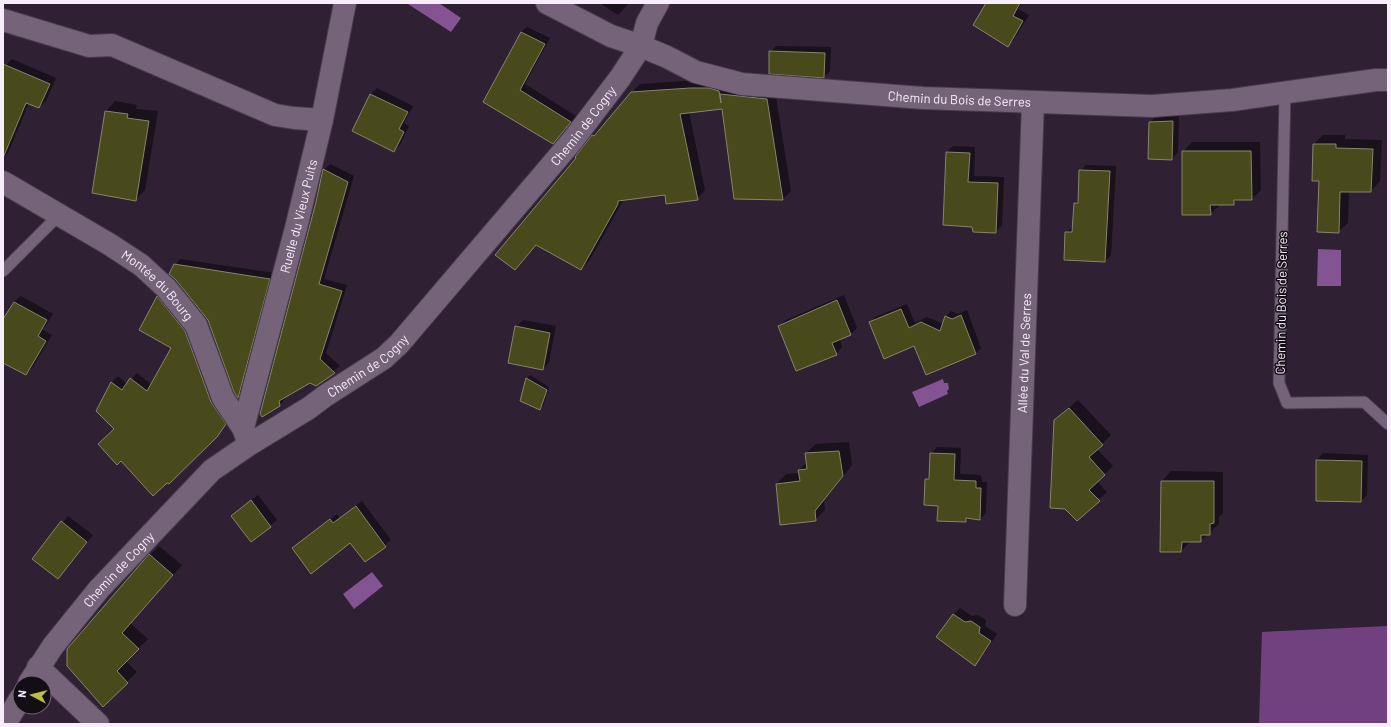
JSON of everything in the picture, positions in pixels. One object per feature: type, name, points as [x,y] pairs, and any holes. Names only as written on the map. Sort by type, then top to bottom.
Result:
[{"type":"street","name":"Ruelle du Vieux Puits","points":[[246,436],[322,120],[345,3]]},
{"type":"street","name":"Chemin du Bois de Serres","points":[[547,3],[612,36],[667,57],[696,72],[742,84],[924,98],[1152,106],[1232,100],[1376,80],[1388,80]]},
{"type":"street","name":"Chemin de Cogny","points":[[34,675],[53,646],[99,589],[246,436],[309,408],[384,358],[399,344],[572,141],[620,78],[641,46],[647,23],[658,3]]},
{"type":"street","points":[[3,20],[89,46],[112,45],[275,115],[322,120]]},
{"type":"street","name":"Allée du Val de Serres","points":[[1015,605],[1033,102]]},
{"type":"street","name":"Montée du Bourg","points":[[3,182],[109,244],[141,265],[166,288],[196,325],[223,398],[246,436]]},
{"type":"street","points":[[52,689],[98,724]]},
{"type":"street","points":[[5,724],[12,712]]},
{"type":"lane","name":"Chemin du Bois de Serres","points":[[1285,93],[1279,382],[1287,403],[1364,402],[1388,424]]},
{"type":"lane","points":[[3,271],[58,214]]},
{"type":"shaded area","points":[[439,3],[461,18],[451,32],[408,4]]},
{"type":"shaded area","points":[[1318,249],[1341,250],[1341,286],[1317,286]]},
{"type":"shaded area","points":[[943,379],[944,383],[948,383],[948,394],[919,407],[912,392]]},
{"type":"shaded area","points":[[372,572],[383,586],[354,609],[343,594]]},
{"type":"shaded area","points":[[1388,626],[1388,724],[1259,724],[1262,632]]},
{"type":"building","points":[[986,3],[1020,3],[1013,16],[1023,21],[1008,47],[973,25]]},
{"type":"building","points":[[521,32],[545,44],[520,90],[571,122],[553,144],[483,102]]},
{"type":"building","points":[[769,51],[825,53],[824,78],[769,74]]},
{"type":"building","points":[[3,64],[50,84],[39,108],[26,103],[3,158]]},
{"type":"building","points":[[709,88],[719,91],[721,103],[720,94],[767,99],[783,200],[734,199],[722,109],[680,114],[698,200],[666,204],[665,195],[618,201],[618,204],[581,270],[536,245],[515,270],[495,255],[576,158],[575,157],[592,135],[594,136],[631,92]]},
{"type":"building","points":[[370,94],[408,112],[399,129],[404,132],[394,152],[352,131]]},
{"type":"building","points":[[105,111],[128,114],[127,118],[149,121],[136,201],[92,193]]},
{"type":"building","points":[[1173,121],[1172,160],[1148,159],[1149,122]]},
{"type":"building","points":[[1313,144],[1336,144],[1336,148],[1373,149],[1371,192],[1340,192],[1339,233],[1317,232],[1319,181],[1312,181]]},
{"type":"building","points":[[1182,151],[1251,151],[1252,200],[1234,200],[1234,205],[1210,205],[1211,215],[1182,215]]},
{"type":"building","points":[[946,152],[970,153],[968,182],[998,183],[996,233],[973,232],[972,227],[943,225]]},
{"type":"building","points":[[323,169],[348,182],[319,284],[342,291],[320,359],[335,373],[316,386],[310,383],[279,401],[280,406],[262,417],[260,414],[316,202]]},
{"type":"building","points":[[1079,170],[1110,171],[1105,262],[1064,260],[1065,232],[1072,232],[1074,203],[1078,203]]},
{"type":"building","points":[[174,264],[270,279],[238,398],[234,392],[208,320],[176,280],[169,274]]},
{"type":"building","points":[[157,296],[185,331],[211,402],[226,424],[217,437],[169,484],[167,483],[153,496],[121,461],[117,465],[98,444],[114,429],[96,411],[111,382],[122,390],[130,378],[147,391],[171,348],[139,330]]},
{"type":"building","points":[[837,300],[851,335],[832,343],[837,355],[796,371],[778,326]]},
{"type":"building","points":[[14,302],[47,320],[38,336],[46,341],[26,375],[3,363],[3,319]]},
{"type":"building","points":[[901,309],[909,328],[921,322],[940,331],[945,316],[952,319],[961,315],[976,354],[926,375],[914,346],[884,359],[869,322]]},
{"type":"building","points":[[515,326],[550,333],[543,370],[508,363]]},
{"type":"building","points":[[526,378],[547,390],[540,410],[520,401]]},
{"type":"building","points":[[1069,408],[1103,445],[1089,457],[1105,475],[1089,490],[1100,501],[1077,521],[1065,509],[1050,508],[1054,420]]},
{"type":"building","points":[[839,451],[843,476],[815,511],[816,521],[780,525],[776,484],[800,481],[798,470],[807,469],[805,453]]},
{"type":"building","points":[[930,453],[955,454],[954,480],[976,481],[976,488],[981,488],[980,520],[966,518],[966,522],[937,521],[938,506],[924,505],[925,479],[929,479]]},
{"type":"building","points":[[1316,460],[1362,461],[1361,502],[1316,501]]},
{"type":"building","points":[[1161,481],[1214,481],[1214,523],[1210,524],[1210,535],[1201,535],[1201,542],[1182,542],[1181,552],[1160,552]]},
{"type":"building","points":[[251,500],[271,527],[251,542],[231,516]]},
{"type":"building","points":[[356,506],[386,547],[365,562],[350,543],[311,574],[292,548],[330,519],[333,523]]},
{"type":"building","points":[[61,521],[87,542],[58,579],[32,559]]},
{"type":"building","points":[[149,554],[173,575],[122,633],[139,649],[117,671],[128,683],[103,707],[67,666],[67,649]]},
{"type":"building","points":[[953,614],[965,622],[971,621],[980,627],[979,633],[991,641],[975,666],[936,637]]}]
